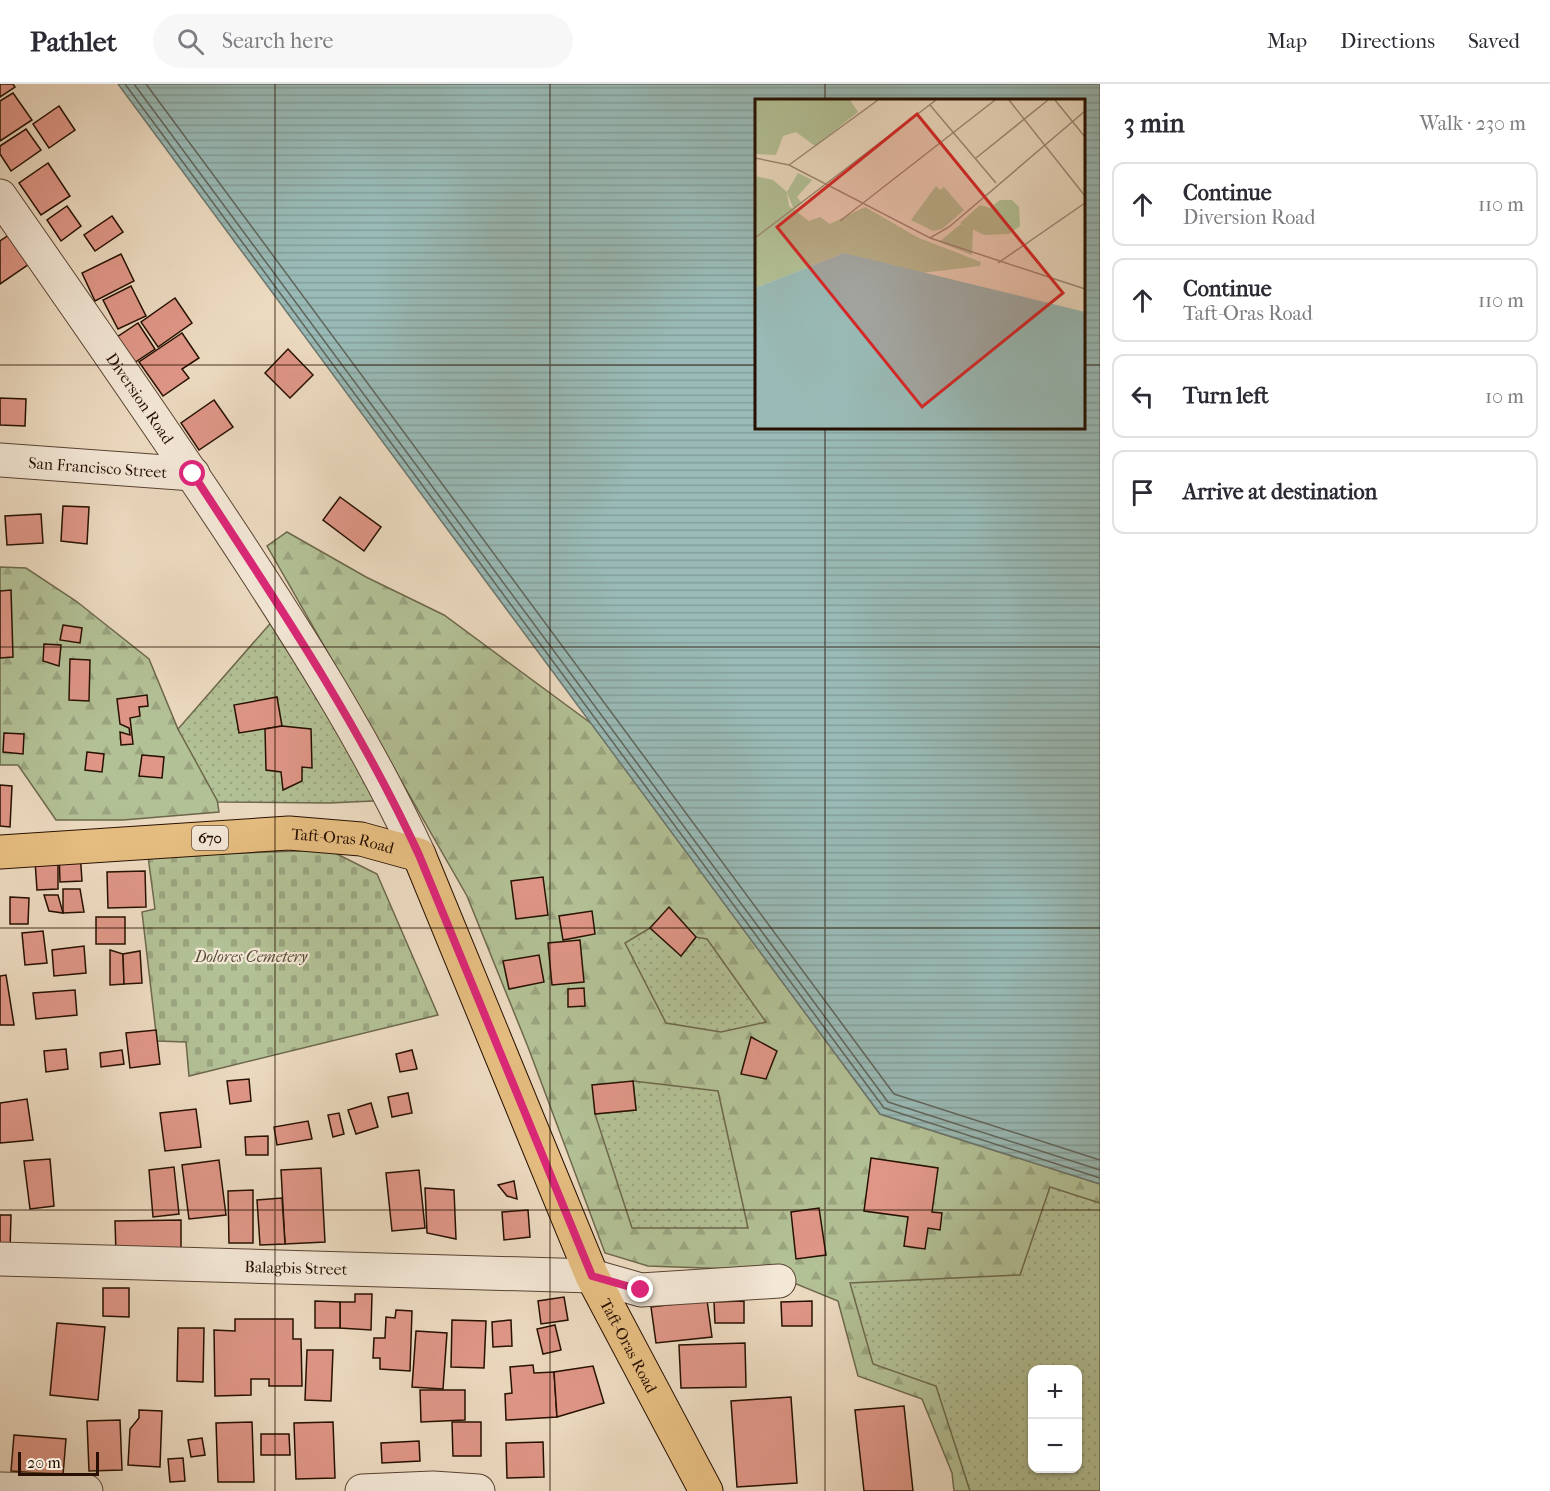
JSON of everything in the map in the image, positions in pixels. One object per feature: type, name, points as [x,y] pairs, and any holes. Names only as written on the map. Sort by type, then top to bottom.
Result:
[{"type":"main road","name":"Taft-Oras Road","points":[[0,852],[289,832],[361,839],[419,855],[592,1276],[705,1491]]},
{"type":"street","name":"Diversion Road","points":[[0,196],[193,474],[318,667],[393,800],[419,855]]},
{"type":"street","name":"San Francisco Street","points":[[0,460],[193,474]]},
{"type":"street","name":"Balagbis Street","points":[[0,1259],[592,1276],[641,1290],[780,1281]]},
{"type":"street","points":[[362,1491],[433,1488],[478,1491]]},
{"type":"street","points":[[0,1489],[86,1491]]},
{"type":"green space","points":[[287,532],[366,577],[444,615],[592,724],[880,1114],[1100,1184],[1100,1491],[954,1491],[952,1473],[922,1399],[858,1376],[838,1301],[762,1270],[648,1266],[605,1253],[528,1047],[467,896],[267,546]]},
{"type":"green space","points":[[0,567],[26,568],[76,601],[149,659],[178,729],[213,772],[219,812],[123,820],[56,820],[18,765],[0,765]]},
{"type":"green space","points":[[282,610],[394,800],[329,803],[218,802],[178,729]]},
{"type":"green space","name":"Dolores Cemetery","points":[[329,850],[377,874],[438,1015],[189,1076],[186,1042],[157,1041],[142,912],[155,909],[148,856]]},
{"type":"green space","points":[[650,928],[681,956],[696,937],[707,939],[766,1022],[721,1032],[666,1023],[625,943]]},
{"type":"green space","points":[[633,1081],[718,1091],[748,1228],[632,1228],[595,1114],[636,1110]]},
{"type":"green space","points":[[1050,1187],[1100,1203],[1100,1491],[970,1491],[936,1386],[873,1364],[850,1283],[1020,1275]]},
{"type":"water","points":[[118,84],[1100,84],[1100,1184],[880,1114]]},
{"type":"building","points":[[0,84],[13,84],[15,87],[0,97]]},
{"type":"building","points":[[13,93],[32,120],[0,141],[0,101]]},
{"type":"building","points":[[59,106],[75,130],[49,148],[33,124]]},
{"type":"building","points":[[26,129],[41,150],[11,171],[0,154],[0,146]]},
{"type":"building","points":[[48,163],[70,196],[41,215],[19,183]]},
{"type":"building","points":[[67,206],[81,226],[61,241],[47,220]]},
{"type":"building","points":[[112,216],[123,232],[95,251],[84,235]]},
{"type":"building","points":[[12,233],[32,262],[0,284],[0,241]]},
{"type":"building","points":[[121,254],[134,281],[95,301],[82,273]]},
{"type":"building","points":[[131,286],[146,316],[118,329],[103,300]]},
{"type":"building","points":[[175,298],[192,323],[158,347],[141,322]]},
{"type":"building","points":[[138,323],[155,349],[134,363],[117,337]]},
{"type":"building","points":[[182,333],[199,358],[182,369],[189,378],[163,396],[139,362]]},
{"type":"building","points":[[288,349],[313,375],[290,398],[265,373]]},
{"type":"building","points":[[0,398],[26,399],[25,426],[0,425]]},
{"type":"building","points":[[214,400],[233,427],[199,450],[181,423]]},
{"type":"building","points":[[340,497],[381,527],[364,551],[323,520]]},
{"type":"building","points":[[63,506],[89,507],[87,544],[61,541]]},
{"type":"building","points":[[41,514],[43,543],[7,545],[5,516]]},
{"type":"building","points":[[11,590],[13,657],[0,658],[0,591]]},
{"type":"building","points":[[63,625],[82,628],[80,643],[60,640]]},
{"type":"building","points":[[44,644],[61,645],[59,666],[43,661]]},
{"type":"building","points":[[70,659],[90,660],[89,701],[69,700]]},
{"type":"building","points":[[147,695],[148,706],[139,707],[140,716],[130,718],[133,744],[121,745],[120,732],[130,735],[129,728],[120,724],[117,699]]},
{"type":"building","points":[[277,697],[282,726],[239,733],[234,705]]},
{"type":"building","points":[[282,726],[311,729],[312,768],[302,767],[302,781],[283,790],[281,772],[266,770],[265,729]]},
{"type":"building","points":[[4,733],[24,734],[23,754],[3,752]]},
{"type":"building","points":[[87,752],[104,754],[102,772],[85,770]]},
{"type":"building","points":[[142,755],[164,757],[162,778],[139,776]]},
{"type":"building","points":[[0,785],[12,786],[10,827],[0,826]]},
{"type":"building","points":[[80,852],[82,881],[60,882],[59,853]]},
{"type":"building","points":[[58,860],[58,889],[37,890],[35,861]]},
{"type":"building","points":[[145,871],[146,907],[108,908],[107,872]]},
{"type":"building","points":[[543,877],[548,915],[516,919],[511,881]]},
{"type":"building","points":[[63,889],[80,889],[84,912],[63,913]]},
{"type":"building","points":[[44,895],[58,895],[63,913],[49,911]]},
{"type":"building","points":[[10,897],[29,898],[28,924],[10,924]]},
{"type":"building","points":[[669,907],[696,937],[681,956],[650,928]]},
{"type":"building","points":[[592,911],[595,934],[563,940],[559,916]]},
{"type":"building","points":[[96,917],[125,917],[125,944],[96,944]]},
{"type":"building","points":[[43,931],[47,963],[25,965],[22,933]]},
{"type":"building","points":[[580,940],[584,982],[552,985],[548,943]]},
{"type":"building","points":[[84,946],[86,973],[54,976],[52,950]]},
{"type":"building","points":[[110,950],[123,954],[124,984],[110,985]]},
{"type":"building","points":[[140,951],[142,983],[124,984],[123,954]]},
{"type":"building","points":[[539,955],[544,982],[509,989],[503,961]]},
{"type":"building","points":[[6,975],[14,1025],[0,1025],[0,976]]},
{"type":"building","points":[[584,988],[585,1006],[568,1007],[568,989]]},
{"type":"building","points":[[75,990],[77,1015],[36,1019],[33,993]]},
{"type":"building","points":[[156,1030],[160,1064],[130,1068],[126,1033]]},
{"type":"building","points":[[751,1037],[777,1051],[766,1079],[741,1074]]},
{"type":"building","points":[[66,1049],[68,1069],[46,1072],[44,1051]]},
{"type":"building","points":[[122,1050],[124,1064],[101,1067],[100,1053]]},
{"type":"building","points":[[412,1050],[417,1069],[400,1072],[396,1054]]},
{"type":"building","points":[[249,1079],[251,1101],[230,1104],[227,1081]]},
{"type":"building","points":[[633,1081],[636,1110],[595,1114],[592,1085]]},
{"type":"building","points":[[408,1093],[412,1113],[392,1117],[388,1097]]},
{"type":"building","points":[[27,1099],[33,1140],[0,1143],[0,1103]]},
{"type":"building","points":[[371,1103],[378,1127],[356,1134],[348,1110]]},
{"type":"building","points":[[196,1109],[201,1147],[165,1151],[160,1113]]},
{"type":"building","points":[[339,1113],[344,1134],[333,1137],[328,1115]]},
{"type":"building","points":[[308,1121],[312,1139],[277,1145],[274,1127]]},
{"type":"building","points":[[268,1136],[268,1155],[246,1155],[245,1137]]},
{"type":"building","points":[[871,1158],[938,1168],[932,1212],[942,1213],[940,1230],[928,1228],[925,1249],[904,1246],[908,1217],[864,1211]]},
{"type":"building","points":[[50,1159],[54,1206],[30,1209],[24,1161]]},
{"type":"building","points":[[219,1160],[226,1215],[189,1219],[182,1165]]},
{"type":"building","points":[[174,1167],[179,1214],[153,1217],[149,1170]]},
{"type":"building","points":[[321,1168],[325,1242],[285,1244],[281,1170]]},
{"type":"building","points":[[419,1170],[425,1228],[392,1231],[386,1173]]},
{"type":"building","points":[[514,1181],[517,1199],[507,1196],[498,1185]]},
{"type":"building","points":[[425,1188],[454,1190],[456,1239],[427,1233]]},
{"type":"building","points":[[253,1190],[253,1243],[229,1243],[228,1191]]},
{"type":"building","points":[[282,1198],[285,1244],[260,1245],[257,1200]]},
{"type":"building","points":[[819,1208],[826,1255],[796,1259],[791,1212]]},
{"type":"building","points":[[528,1210],[530,1237],[504,1240],[502,1212]]},
{"type":"building","points":[[0,1215],[11,1215],[10,1250],[0,1250]]},
{"type":"building","points":[[181,1220],[181,1253],[116,1254],[115,1221]]},
{"type":"building","points":[[103,1288],[129,1288],[129,1317],[103,1316]]},
{"type":"building","points":[[355,1294],[372,1294],[371,1330],[340,1328],[340,1302],[355,1302]]},
{"type":"building","points":[[564,1297],[568,1320],[541,1324],[538,1301]]},
{"type":"building","points":[[707,1300],[712,1337],[656,1343],[651,1307]]},
{"type":"building","points":[[315,1301],[340,1302],[340,1328],[315,1328]]},
{"type":"building","points":[[744,1301],[744,1323],[715,1323],[714,1302]]},
{"type":"building","points":[[812,1301],[812,1326],[782,1326],[781,1302]]},
{"type":"building","points":[[396,1310],[412,1311],[410,1371],[380,1369],[380,1358],[373,1358],[374,1338],[385,1338],[386,1317],[395,1318]]},
{"type":"building","points":[[235,1319],[293,1319],[293,1339],[301,1339],[302,1386],[269,1386],[269,1379],[251,1379],[251,1395],[215,1396],[214,1330],[235,1331]]},
{"type":"building","points":[[452,1320],[486,1321],[484,1368],[451,1367]]},
{"type":"building","points":[[511,1320],[512,1346],[493,1347],[492,1322]]},
{"type":"building","points":[[57,1323],[105,1327],[98,1400],[50,1395]]},
{"type":"building","points":[[555,1325],[561,1350],[543,1354],[537,1329]]},
{"type":"building","points":[[178,1328],[204,1328],[203,1382],[177,1381]]},
{"type":"building","points":[[416,1331],[447,1333],[443,1389],[412,1387]]},
{"type":"building","points":[[745,1343],[746,1387],[681,1388],[679,1345]]},
{"type":"building","points":[[307,1350],[333,1350],[331,1401],[305,1400]]},
{"type":"building","points":[[533,1365],[534,1373],[554,1372],[557,1417],[506,1420],[505,1394],[512,1393],[510,1367]]},
{"type":"building","points":[[593,1366],[604,1403],[557,1417],[554,1372]]},
{"type":"building","points":[[420,1390],[465,1390],[465,1420],[421,1422]]},
{"type":"building","points":[[791,1397],[797,1483],[737,1487],[731,1401]]},
{"type":"building","points":[[904,1406],[913,1491],[864,1491],[855,1410]]},
{"type":"building","points":[[139,1410],[162,1411],[160,1467],[128,1465],[130,1429],[139,1418]]},
{"type":"building","points":[[120,1420],[122,1470],[89,1471],[87,1421]]},
{"type":"building","points":[[252,1422],[254,1482],[218,1482],[216,1423]]},
{"type":"building","points":[[333,1422],[335,1478],[296,1479],[294,1423]]},
{"type":"building","points":[[452,1422],[481,1422],[481,1456],[453,1456]]},
{"type":"building","points":[[261,1434],[289,1434],[290,1455],[261,1455]]},
{"type":"building","points":[[14,1435],[66,1439],[63,1475],[11,1471]]},
{"type":"building","points":[[202,1438],[205,1455],[191,1457],[188,1440]]},
{"type":"building","points":[[419,1441],[420,1461],[382,1463],[381,1443]]},
{"type":"building","points":[[543,1442],[544,1477],[507,1478],[506,1443]]},
{"type":"building","points":[[183,1458],[185,1481],[170,1482],[168,1459]]},
{"type":"route","points":[[193,474],[318,667],[393,800],[419,855],[592,1276],[641,1290]]}]
